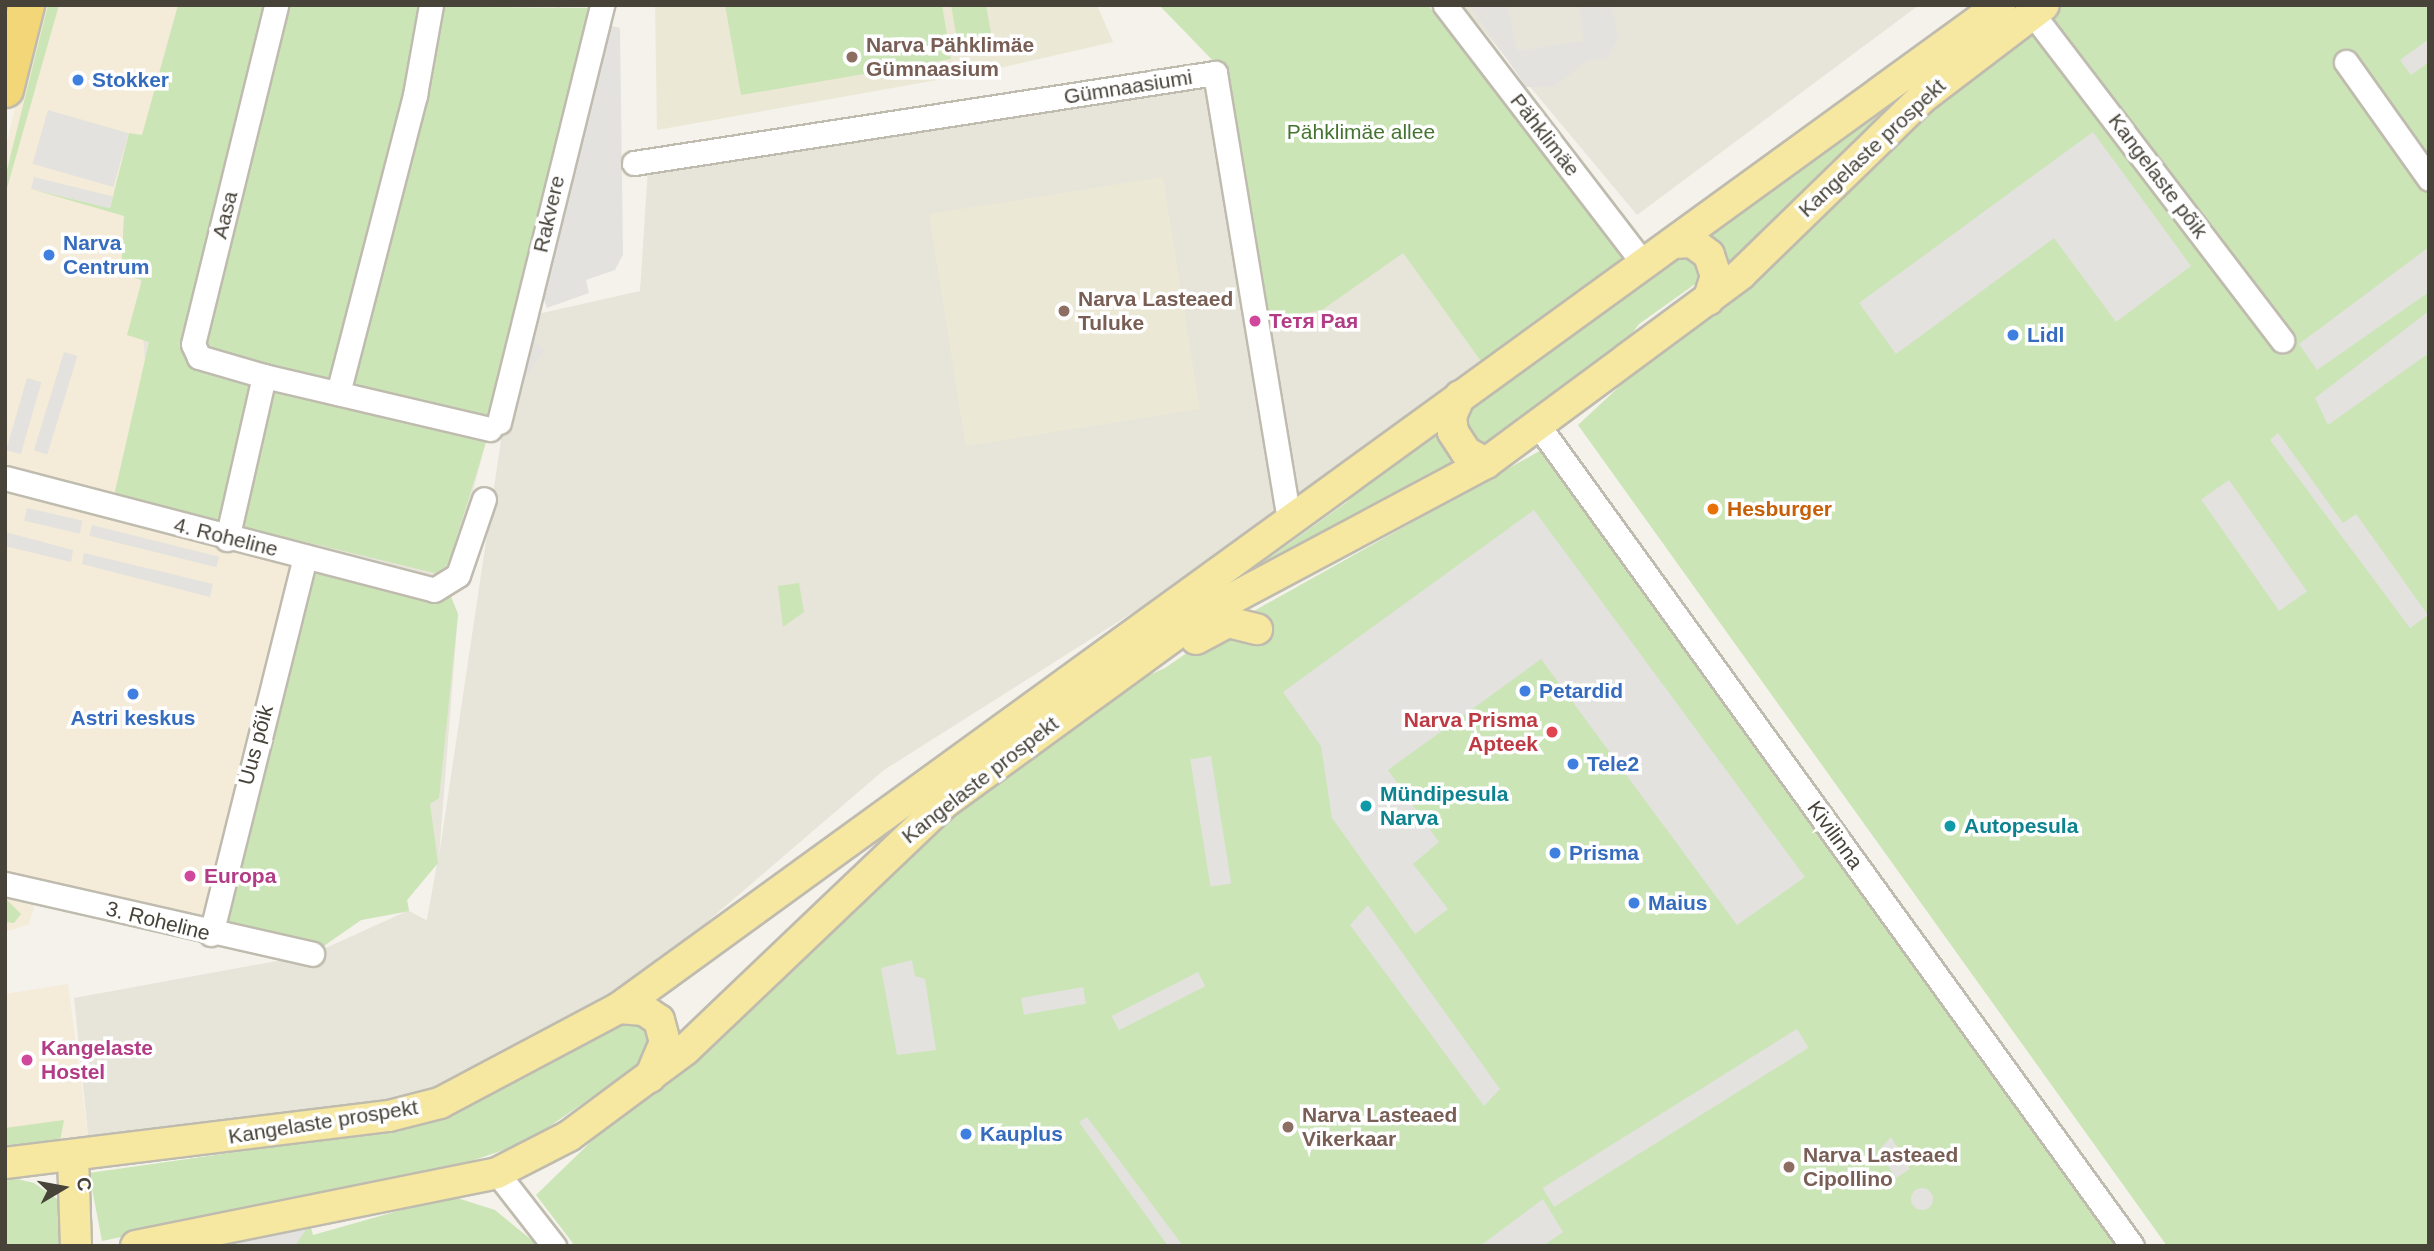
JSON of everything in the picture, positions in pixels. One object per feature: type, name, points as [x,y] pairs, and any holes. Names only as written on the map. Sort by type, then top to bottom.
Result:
[{"type":"highway","points":[[5,27],[11,5]]},
{"type":"highway","points":[[5,89],[26,5]]},
{"type":"main road","name":"Kangelaste prospekt","points":[[5,1163],[388,1116],[440,1103],[619,1008],[2000,5]]},
{"type":"main road","name":"Kangelaste prospekt","points":[[136,1246],[496,1172],[569,1136],[650,1077],[906,836],[1107,681],[1238,595],[1486,463],[1708,300],[1922,98],[2038,9]]},
{"type":"main road","points":[[1673,243],[1692,242],[1709,255],[1716,276],[1708,300]]},
{"type":"main road","points":[[1460,397],[1453,432],[1466,452],[1486,463]]},
{"type":"main road","points":[[1227,567],[1238,595]]},
{"type":"main road","points":[[1107,681],[1228,622],[1257,629]]},
{"type":"main road","points":[[619,1008],[644,1010],[659,1020],[665,1042],[650,1077]]},
{"type":"main road","points":[[73,1156],[76,1246]]},
{"type":"street","name":"Aasa","points":[[276,5],[193,344],[199,357],[338,394],[494,426]]},
{"type":"street","points":[[338,394],[415,95],[431,5]]},
{"type":"street","name":"Rakvere","points":[[494,426],[601,5]]},
{"type":"street","name":"Pähklimäe","points":[[1445,5],[1644,264]]},
{"type":"street","name":"Kangelaste põik","points":[[2038,9],[2282,340]]},
{"type":"street","points":[[2346,62],[2429,180]]},
{"type":"street","name":"Gümnaasiumi","points":[[634,163],[1215,73],[1289,521]]},
{"type":"street","points":[[227,539],[264,376]]},
{"type":"street","name":"Kivilinna","points":[[1538,425],[2132,1246]]},
{"type":"street","name":"4. Roheline","points":[[14,480],[227,539],[433,590],[447,587],[458,575],[484,499]]},
{"type":"street","name":"Uus põik","points":[[211,934],[305,557]]},
{"type":"street","name":"3. Roheline","points":[[5,884],[211,934],[312,954]]},
{"type":"street","points":[[496,1172],[554,1246]]},
{"type":"shaded area","points":[[40,5],[179,5],[138,236],[145,366],[114,496],[305,557],[211,934],[38,893],[29,924],[5,932],[5,150]]},
{"type":"shaded area","points":[[560,5],[520,318],[640,291],[648,169],[1221,69],[1403,253],[1485,367],[1263,530],[884,770],[616,1000],[402,1102],[89,1144],[74,998],[310,955],[113,501],[138,236]],"holes":[[[518,327],[439,856],[458,614],[447,587]],[[437,864],[427,919],[409,911],[407,900]],[[405,912],[317,952],[317,951],[361,920]]]},
{"type":"shaded area","name":"Narva Pähklimäe Gümnaasium","points":[[655,5],[1097,5],[1113,42],[982,72],[657,130]]},
{"type":"shaded area","points":[[1462,5],[1919,5],[1637,215]]},
{"type":"shaded area","points":[[1470,5],[1507,5],[1517,51],[1584,41],[1579,5],[1611,5],[1618,38],[1607,59],[1588,60],[1553,87],[1526,87]]},
{"type":"shaded area","points":[[604,24],[620,28],[623,255],[615,270],[586,280],[589,293],[547,308],[540,289]]},
{"type":"shaded area","points":[[2429,39],[2429,62],[2411,75],[2400,60]]},
{"type":"shaded area","points":[[48,110],[129,133],[113,187],[33,164]]},
{"type":"shaded area","points":[[2093,132],[2191,266],[2116,322],[2054,238],[1896,354],[1859,303]]},
{"type":"shaded area","points":[[34,177],[113,197],[110,208],[31,189]]},
{"type":"shaded area","name":"Narva Lasteaed Tuluke","points":[[1163,177],[1200,409],[966,446],[929,214]]},
{"type":"shaded area","points":[[2429,247],[2429,292],[2317,370],[2299,344]]},
{"type":"shaded area","points":[[2429,311],[2429,353],[2328,425],[2315,398]]},
{"type":"shaded area","points":[[526,328],[544,351],[500,412]]},
{"type":"shaded area","points":[[64,352],[77,356],[47,455],[34,450]]},
{"type":"shaded area","points":[[27,378],[41,382],[21,454],[6,450]]},
{"type":"shaded area","points":[[2278,433],[2343,523],[2356,514],[2428,615],[2410,628],[2270,440]]},
{"type":"shaded area","points":[[2229,480],[2307,591],[2279,611],[2201,500]]},
{"type":"shaded area","points":[[27,508],[83,521],[80,533],[24,521]]},
{"type":"shaded area","points":[[1534,510],[1805,877],[1737,925],[1541,659],[1388,770],[1439,842],[1413,864],[1448,909],[1415,934],[1332,818],[1321,746],[1283,692]]},
{"type":"shaded area","points":[[92,525],[219,557],[216,567],[89,536]]},
{"type":"shaded area","points":[[5,532],[73,550],[71,562],[5,546]]},
{"type":"shaded area","points":[[84,553],[213,584],[210,597],[82,564]]},
{"type":"shaded area","points":[[1211,756],[1231,883],[1210,887],[1190,759]]},
{"type":"shaded area","points":[[1368,905],[1500,1089],[1484,1106],[1350,925]]},
{"type":"shaded area","points":[[912,960],[915,976],[925,979],[936,1050],[897,1055],[881,968]]},
{"type":"shaded area","points":[[1198,972],[1205,986],[1119,1030],[1112,1016]]},
{"type":"shaded area","points":[[68,984],[89,1144],[5,1150],[5,994]]},
{"type":"shaded area","points":[[1083,987],[1086,1004],[1024,1015],[1021,998]]},
{"type":"shaded area","points":[[1797,1029],[1809,1048],[1554,1207],[1543,1188]]},
{"type":"shaded area","points":[[1087,1117],[1183,1246],[1168,1246],[1079,1122]]},
{"type":"shaded area","points":[[1891,1137],[1910,1169],[1896,1178],[1878,1151]]},
{"type":"shaded area","points":[[1922,1188],[1930,1191],[1933,1199],[1930,1207],[1922,1210],[1914,1207],[1911,1199],[1914,1191]]},
{"type":"shaded area","points":[[1543,1199],[1563,1232],[1543,1246],[1480,1246]]},
{"type":"shaded area","points":[[310,1224],[295,1246],[180,1246]]},
{"type":"green space","points":[[48,5],[59,5],[7,188],[5,178]]},
{"type":"green space","points":[[178,5],[601,8],[490,429],[449,562],[439,574],[114,496],[149,342],[127,335],[142,280],[121,274],[124,216],[31,189],[110,208],[129,133],[142,135]]},
{"type":"green space","points":[[725,5],[942,5],[951,59],[741,95]]},
{"type":"green space","points":[[951,5],[986,5],[991,33],[957,39]]},
{"type":"green space","name":"Pähklimäe allee","points":[[1159,5],[1428,5],[1628,263],[1485,367],[1403,253],[1322,310],[1263,321],[1221,69]]},
{"type":"green space","points":[[2048,5],[2429,5],[2429,1246],[2167,1246],[1578,425],[1970,61]]},
{"type":"green space","points":[[1915,79],[1919,82],[1729,270],[1708,229]]},
{"type":"green space","points":[[1677,252],[1705,264],[1698,282],[1639,324],[1618,352],[1490,444],[1476,445],[1464,423],[1471,411]]},
{"type":"green space","points":[[1439,423],[1460,465],[1259,565],[1347,502],[1379,468]]},
{"type":"green space","points":[[1552,444],[2120,1246],[575,1246],[536,1195],[893,849],[1112,692],[1165,668],[1220,630]]},
{"type":"green space","points":[[305,557],[447,587],[458,614],[439,798],[430,804],[438,863],[407,900],[409,911],[361,920],[312,954],[211,934]]},
{"type":"green space","points":[[799,583],[804,612],[783,627],[778,586]]},
{"type":"green space","points":[[5,898],[21,914],[14,923],[5,922]]},
{"type":"green space","points":[[633,1017],[654,1033],[644,1061],[527,1142],[448,1169],[102,1241],[89,1173],[378,1132],[477,1101]]},
{"type":"green space","points":[[64,1120],[60,1141],[50,1147],[5,1150],[5,1128]]},
{"type":"green space","points":[[5,1176],[34,1183],[57,1199],[65,1210],[65,1246],[5,1246]]},
{"type":"green space","points":[[451,1196],[495,1210],[539,1246],[196,1246],[310,1224],[313,1235]]},
{"type":"place","name":"Narva Pähklimäe Gümnaasium","points":[[852,57]]},
{"type":"place","name":"Stokker","points":[[78,80]]},
{"type":"place","name":"Narva Centrum","points":[[49,255]]},
{"type":"place","name":"Narva Lasteaed Tuluke","points":[[1064,311]]},
{"type":"place","name":"Тетя Рая","points":[[1255,321]]},
{"type":"place","name":"Lidl","points":[[2013,335]]},
{"type":"place","name":"Hesburger","points":[[1713,509]]},
{"type":"place","name":"Petardid","points":[[1525,691]]},
{"type":"place","name":"Astri keskus","points":[[133,694]]},
{"type":"place","name":"Narva Prisma Apteek","points":[[1552,732]]},
{"type":"place","name":"Tele2","points":[[1573,764]]},
{"type":"place","name":"Mündipesula Narva","points":[[1366,806]]},
{"type":"place","name":"Autopesula","points":[[1950,826]]},
{"type":"place","name":"Prisma","points":[[1555,853]]},
{"type":"place","name":"Europa","points":[[190,876]]},
{"type":"place","name":"Maius","points":[[1634,903]]},
{"type":"place","name":"Kangelaste Hostel","points":[[27,1060]]},
{"type":"place","name":"Narva Lasteaed Vikerkaar","points":[[1288,1127]]},
{"type":"place","name":"Kauplus","points":[[966,1134]]},
{"type":"place","name":"Narva Lasteaed Cipollino","points":[[1789,1167]]}]
